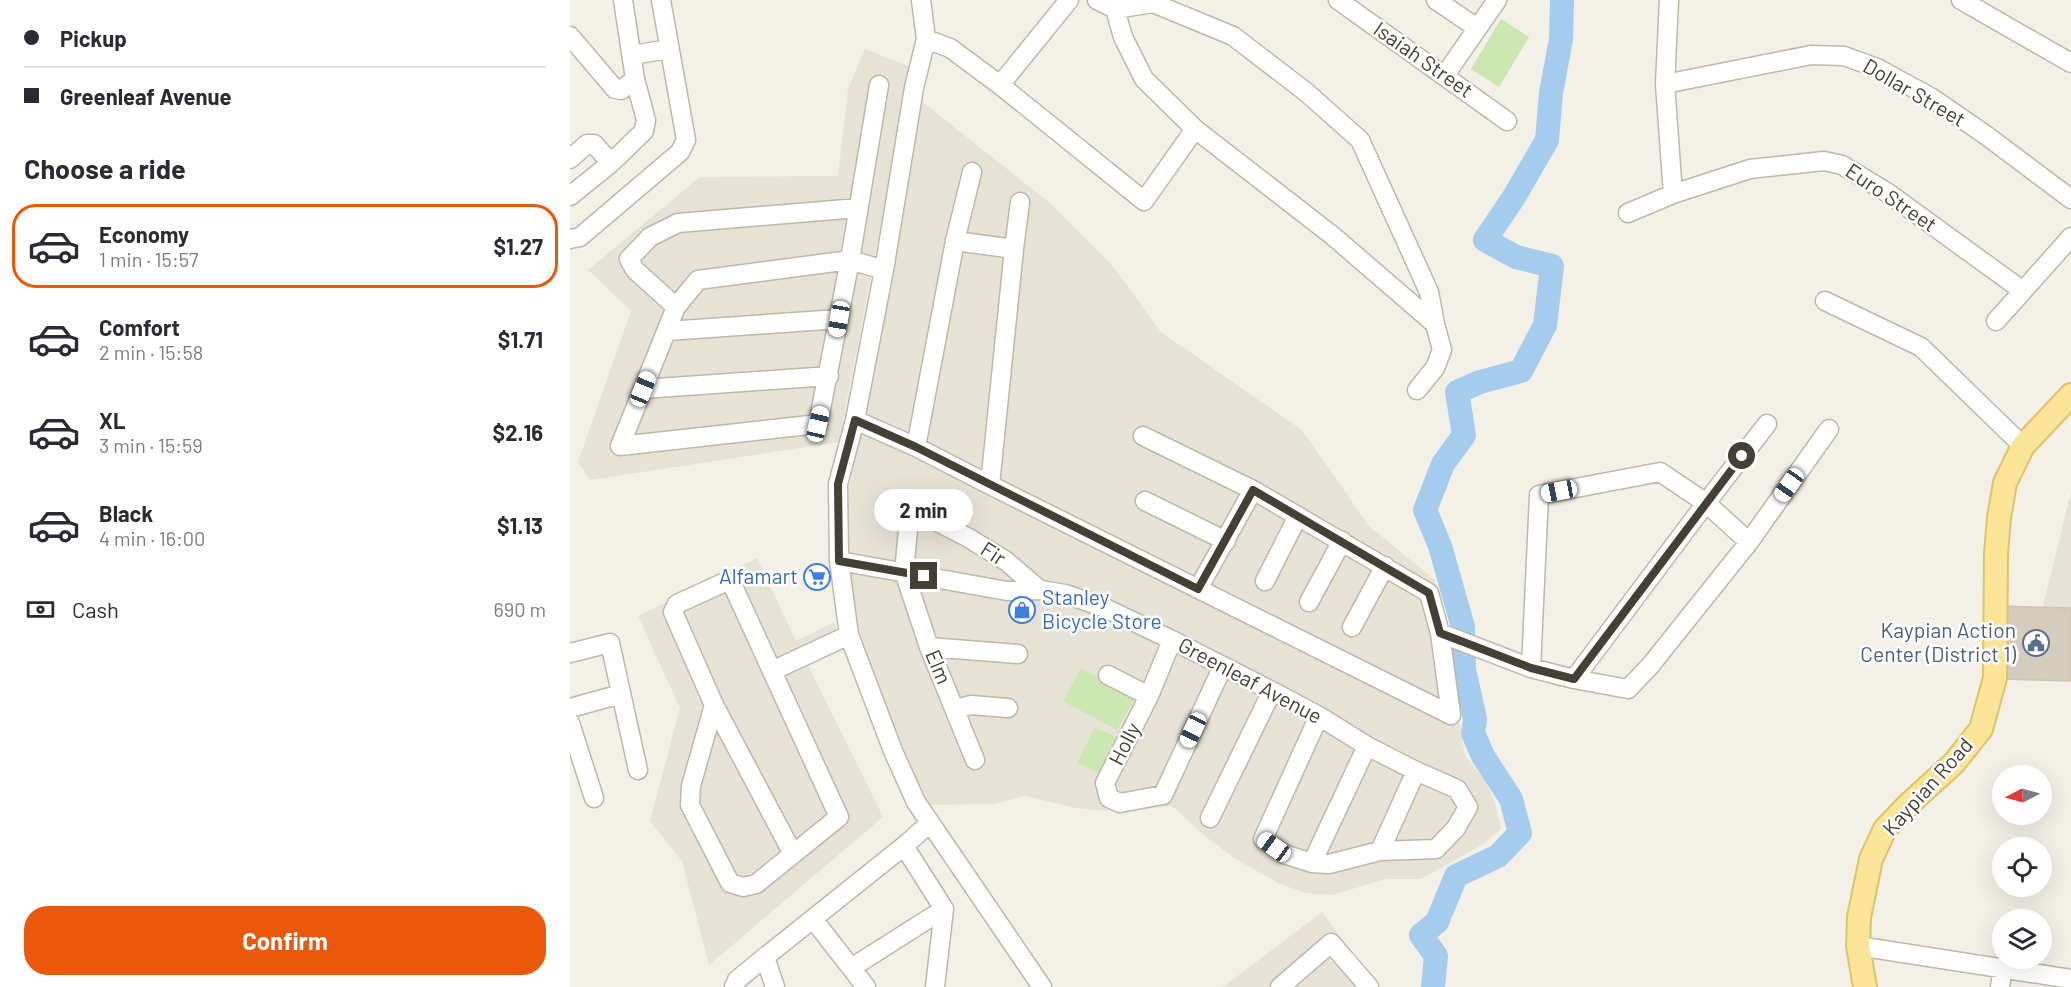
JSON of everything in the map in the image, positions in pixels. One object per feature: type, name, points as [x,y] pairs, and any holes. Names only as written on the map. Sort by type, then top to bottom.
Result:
[{"type":"main road","name":"Kaypian Road","points":[[1865,987],[1858,946],[1859,917],[1871,859],[1885,829],[1954,763],[1981,729],[1995,678],[1996,553],[2005,483],[2023,446],[2071,396]]},
{"type":"street","points":[[570,196],[611,163],[644,131],[646,120],[635,79],[623,0]]},
{"type":"street","points":[[570,238],[580,237],[680,152],[686,140],[661,0]]},
{"type":"street","points":[[921,0],[926,39],[914,88],[884,270],[855,420],[838,484],[839,561],[849,635],[893,751],[916,802],[1042,987]]},
{"type":"street","points":[[1000,85],[1069,0]]},
{"type":"street","points":[[1097,0],[1116,9],[1153,3],[1233,36],[1306,92],[1360,140],[1429,292],[1442,350],[1435,368],[1417,390]]},
{"type":"street","name":"Isaiah Street","points":[[1338,0],[1508,121]]},
{"type":"street","points":[[1436,0],[1478,28]]},
{"type":"street","points":[[1445,75],[1497,0]]},
{"type":"street","points":[[1669,0],[1665,84],[1673,194]]},
{"type":"street","points":[[1961,0],[1978,5],[2071,63]]},
{"type":"street","points":[[1116,9],[1123,37],[1144,79],[1196,129],[1334,236],[1435,324]]},
{"type":"street","points":[[570,36],[615,89],[621,90],[635,79]]},
{"type":"street","points":[[926,39],[950,48],[1000,85],[1144,201],[1196,129]]},
{"type":"street","points":[[632,55],[669,49]]},
{"type":"street","name":"Dollar Street","points":[[1665,84],[1811,55],[1844,56],[1877,68],[1932,98],[2071,199]]},
{"type":"street","points":[[879,85],[850,260],[818,424],[620,446],[676,307],[698,280],[850,260],[884,270]]},
{"type":"street","points":[[570,159],[587,144],[594,144],[611,163]]},
{"type":"street","name":"Euro Street","points":[[1629,213],[1673,194],[1750,169],[1824,161],[1842,165],[1888,193],[2022,291]]},
{"type":"street","points":[[916,447],[955,241],[972,172]]},
{"type":"street","points":[[990,485],[1020,202]]},
{"type":"street","points":[[676,307],[634,270],[629,259],[650,237],[678,223],[858,208]]},
{"type":"street","points":[[1996,321],[2071,237]]},
{"type":"street","points":[[955,241],[1014,249]]},
{"type":"street","points":[[1825,301],[1922,347],[2023,446]]},
{"type":"street","points":[[667,331],[839,319]]},
{"type":"street","points":[[643,389],[829,375]]},
{"type":"street","points":[[855,420],[916,447],[1451,715],[1444,635],[1429,593],[1253,490],[1143,436]]},
{"type":"street","points":[[1574,679],[1767,424]]},
{"type":"street","points":[[1444,635],[1531,668],[1628,689],[1650,666],[1749,542],[1829,429]]},
{"type":"street","points":[[1531,668],[1539,495],[1660,472],[1706,503],[1749,542]]},
{"type":"street","points":[[1198,589],[1253,490]]},
{"type":"street","points":[[1146,501],[1226,541]]},
{"type":"street","name":"Fir","points":[[904,572],[910,507],[1006,561],[1040,590]]},
{"type":"street","points":[[1265,581],[1298,516]]},
{"type":"street","points":[[1309,602],[1342,541]]},
{"type":"street","name":"Greenleaf Avenue","points":[[839,561],[1007,591],[1040,590],[1065,594],[1103,607],[1272,691],[1319,716],[1367,746],[1457,789],[1468,807],[1456,828],[1436,849],[1380,851]]},
{"type":"street","points":[[1352,627],[1385,566]]},
{"type":"street","name":"Elm","points":[[904,572],[929,647],[975,760]]},
{"type":"street","points":[[714,705],[691,786],[690,804],[730,883],[743,887],[756,884],[839,817],[732,584],[725,582],[677,604],[674,612],[714,705],[793,854]]},
{"type":"street","points":[[772,671],[849,635]]},
{"type":"street","name":"Holly","points":[[1172,640],[1149,696],[1105,783],[1109,798],[1120,803],[1163,795],[1223,666]]},
{"type":"street","points":[[570,653],[610,643],[638,770]]},
{"type":"street","points":[[929,647],[1018,654]]},
{"type":"street","points":[[1108,675],[1149,696]]},
{"type":"street","points":[[1210,818],[1272,691]]},
{"type":"street","points":[[570,708],[621,694]]},
{"type":"street","points":[[956,709],[972,705],[1008,708]]},
{"type":"street","points":[[1319,716],[1263,839],[1284,854],[1312,863],[1329,864],[1380,851],[1416,771]]},
{"type":"street","points":[[570,723],[594,798]]},
{"type":"street","points":[[1312,863],[1367,746]]},
{"type":"street","points":[[734,987],[737,980],[930,824]]},
{"type":"street","points":[[904,846],[944,909],[935,987]]},
{"type":"street","points":[[851,968],[944,909]]},
{"type":"street","points":[[813,919],[866,987]]},
{"type":"street","points":[[1280,987],[1331,943],[1369,987]]},
{"type":"street","points":[[1858,946],[1992,966]]},
{"type":"street","points":[[765,957],[775,987]]},
{"type":"street","points":[[2000,987],[2003,969]]},
{"type":"street","points":[[2009,969],[2071,979]]},
{"type":"shaded area","points":[[865,49],[911,67],[839,442],[590,480],[578,462],[631,311],[588,270],[700,177],[838,176],[848,89]]},
{"type":"shaded area","points":[[920,100],[1051,204],[1112,265],[1161,332],[1302,430],[1369,526],[1435,580],[1465,756],[1485,780],[1495,803],[1501,829],[1483,844],[1421,879],[1386,879],[1332,895],[1306,893],[1280,884],[1234,858],[1172,806],[1108,811],[1076,808],[1025,796],[993,804],[928,805],[909,768],[882,701],[855,618],[848,561],[848,495]]},
{"type":"shaded area","points":[[2071,492],[2071,670],[2042,610]]},
{"type":"shaded area","points":[[757,558],[796,641],[834,622],[844,647],[808,665],[883,817],[709,965],[682,861],[650,821],[680,708],[638,616]]},
{"type":"shaded area","points":[[1322,912],[1378,987],[1223,987]]},
{"type":"green space","points":[[1501,19],[1529,37],[1499,87],[1471,69]]},
{"type":"green space","points":[[1081,668],[1135,697],[1117,730],[1063,701]]},
{"type":"green space","points":[[1095,727],[1116,737],[1098,773],[1077,763]]},
{"type":"building","points":[[1014,603],[1029,604],[1028,618],[1013,617]]},
{"type":"building","name":"Kaypian Action Center (District 1)","points":[[2001,606],[2071,608],[2071,681],[2002,679]]},
{"type":"waterway","points":[[1433,987],[1436,956],[1421,935],[1437,922],[1456,876],[1498,856],[1520,833],[1511,799],[1483,756],[1473,733],[1475,719],[1464,669],[1463,627],[1440,546],[1425,510],[1443,464],[1464,435],[1457,392],[1480,382],[1521,371],[1545,325],[1552,266],[1516,257],[1485,240],[1514,197],[1547,140],[1551,93],[1561,39],[1562,0]]},
{"type":"place","name":"Alfamart","points":[[817,577]]},
{"type":"place","name":"Stanley Bicycle Store","points":[[1022,610]]},
{"type":"place","name":"Kaypian Action Center (District 1)","points":[[2036,643]]},
{"type":"route","points":[[924,576],[839,561],[838,484],[855,420],[916,447],[1198,589],[1253,490],[1429,593],[1440,633],[1531,668],[1574,679],[1742,456]]}]
